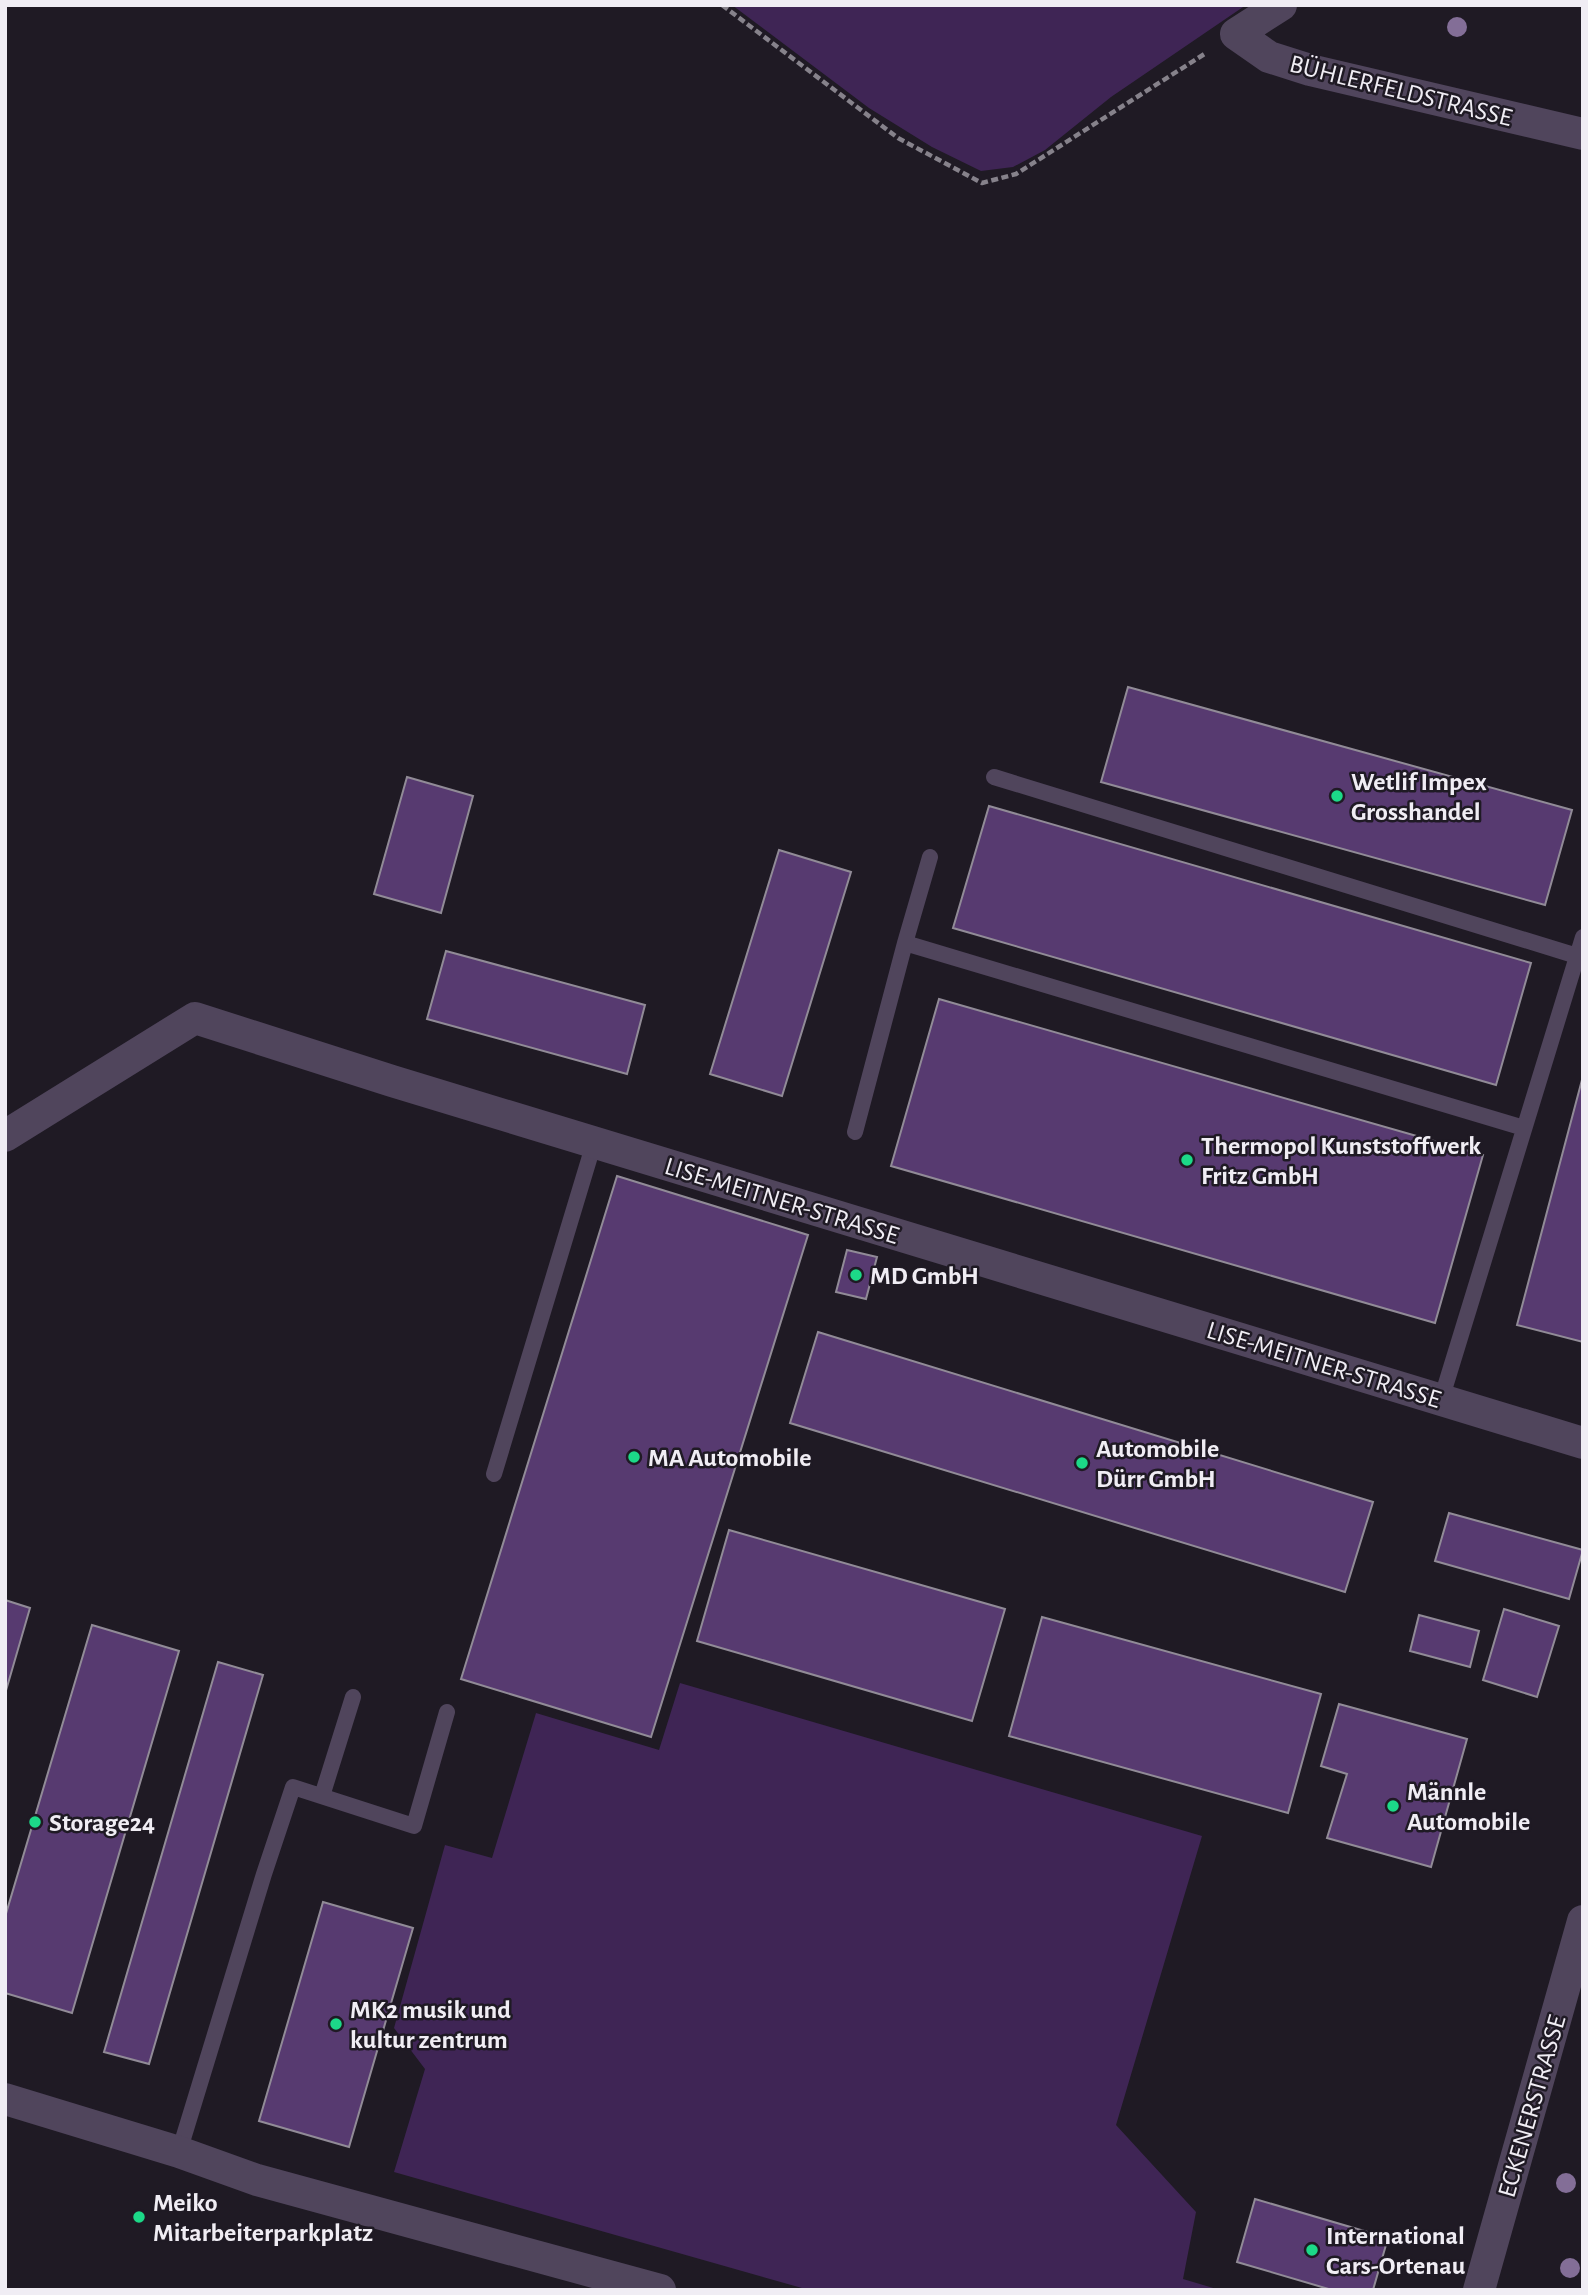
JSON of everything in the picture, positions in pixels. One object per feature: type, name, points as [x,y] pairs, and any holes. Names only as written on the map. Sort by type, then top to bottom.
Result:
[{"type":"street","points":[[1236,34],[1281,5]]},
{"type":"street","name":"BÜHLERFELDSTRASSE","points":[[1236,34],[1269,57],[1310,70],[1583,134]]},
{"type":"street","name":"LISE-MEITNER-STRASSE","points":[[5,1136],[195,1018],[594,1143],[1583,1443]]},
{"type":"street","name":"ECKENERSTRASSE","points":[[1479,2290],[1583,1921]]},
{"type":"street","points":[[5,2099],[179,2152],[257,2180],[660,2290]]},
{"type":"lane","points":[[994,777],[1577,956]]},
{"type":"lane","points":[[855,1132],[930,858]]},
{"type":"lane","points":[[1441,1400],[1583,937]]},
{"type":"lane","points":[[905,943],[1524,1128]]},
{"type":"lane","points":[[495,1474],[594,1143]]},
{"type":"lane","points":[[322,1796],[353,1697]]},
{"type":"lane","points":[[179,2152],[293,1787],[414,1826],[447,1712]]},
{"type":"path","points":[[722,5],[898,138],[982,183],[1016,174],[1236,34]]},
{"type":"shaded area","points":[[732,5],[1246,5],[1111,97],[1045,150],[1013,167],[981,171],[932,147],[869,108]]},
{"type":"shaded area","points":[[680,1683],[1202,1836],[1116,2125],[1196,2212],[1183,2279],[1220,2290],[809,2290],[394,2172],[425,2069],[394,2028],[445,1845],[492,1858],[536,1713],[659,1750]]},
{"type":"building","name":"Wetlif Impex Grosshandel","points":[[1128,687],[1572,810],[1545,905],[1101,782]]},
{"type":"building","points":[[407,777],[473,796],[441,913],[374,894]]},
{"type":"building","points":[[989,806],[1531,963],[1496,1085],[953,928]]},
{"type":"building","points":[[779,850],[851,872],[782,1096],[710,1074]]},
{"type":"building","points":[[446,951],[645,1005],[627,1074],[427,1019]]},
{"type":"building","name":"Thermopol Kunststoffwerk Fritz GmbH","points":[[939,999],[1483,1155],[1435,1323],[891,1166]]},
{"type":"building","points":[[1583,1076],[1583,1342],[1517,1325]]},
{"type":"building","name":"MA Automobile","points":[[617,1176],[808,1235],[651,1737],[461,1679]]},
{"type":"building","name":"MD GmbH","points":[[847,1250],[877,1257],[866,1299],[836,1292]]},
{"type":"building","name":"Automobile Dürr GmbH","points":[[818,1332],[1373,1502],[1345,1592],[790,1423]]},
{"type":"building","points":[[1449,1513],[1583,1550],[1569,1599],[1435,1561]]},
{"type":"building","points":[[729,1530],[1005,1609],[972,1721],[697,1641]]},
{"type":"building","points":[[5,1600],[30,1608],[5,1694]]},
{"type":"building","points":[[1504,1609],[1559,1626],[1537,1697],[1483,1680]]},
{"type":"building","points":[[1419,1615],[1479,1631],[1470,1667],[1410,1651]]},
{"type":"building","points":[[1042,1617],[1321,1694],[1288,1813],[1009,1736]]},
{"type":"building","points":[[92,1625],[179,1651],[72,2013],[5,1993],[5,1917]]},
{"type":"building","points":[[218,1662],[263,1675],[149,2064],[104,2052]]},
{"type":"building","name":"Männle Automobile","points":[[1339,1704],[1467,1739],[1431,1867],[1327,1838],[1347,1774],[1321,1766]]},
{"type":"building","name":"MK2 musik und kultur zentrum","points":[[323,1902],[413,1928],[349,2147],[259,2121]]},
{"type":"building","name":"International Cars-Ortenau","points":[[1255,2199],[1388,2238],[1373,2290],[1332,2290],[1237,2262]]},
{"type":"place","name":"Wetlif Impex Grosshandel","points":[[1337,796]]},
{"type":"place","name":"Thermopol Kunststoffwerk Fritz GmbH","points":[[1187,1160]]},
{"type":"place","name":"MD GmbH","points":[[856,1275]]},
{"type":"place","name":"MA Automobile","points":[[634,1457]]},
{"type":"place","name":"Automobile Dürr GmbH","points":[[1082,1463]]},
{"type":"place","name":"Männle Automobile","points":[[1393,1806]]},
{"type":"place","name":"Storage24","points":[[35,1822]]},
{"type":"place","name":"MK2 musik und kultur zentrum","points":[[336,2024]]},
{"type":"place","name":"Meiko Mitarbeiterparkplatz","points":[[139,2217]]},
{"type":"place","name":"International Cars-Ortenau","points":[[1312,2250]]}]
